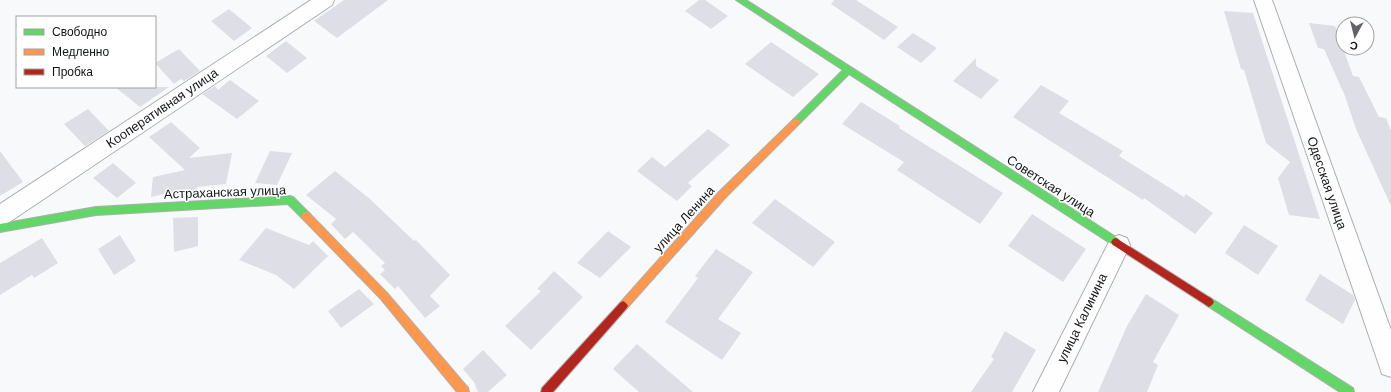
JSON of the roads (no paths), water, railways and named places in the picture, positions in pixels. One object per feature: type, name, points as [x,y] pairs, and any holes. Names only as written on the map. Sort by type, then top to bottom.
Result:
[{"type":"street","name":"Кооперативная улица","points":[[0,216],[325,0]]},
{"type":"street","name":"Советская улица","points":[[740,0],[1349,392]]},
{"type":"street","name":"Одесская улица","points":[[1263,0],[1391,366]]},
{"type":"street","name":"улица Ленина","points":[[546,392],[722,196],[848,70]]},
{"type":"street","name":"Астраханская улица","points":[[0,228],[96,210],[290,200],[384,296],[464,392]]},
{"type":"street","name":"улица Калинина","points":[[1046,392],[1119,245]]}]
